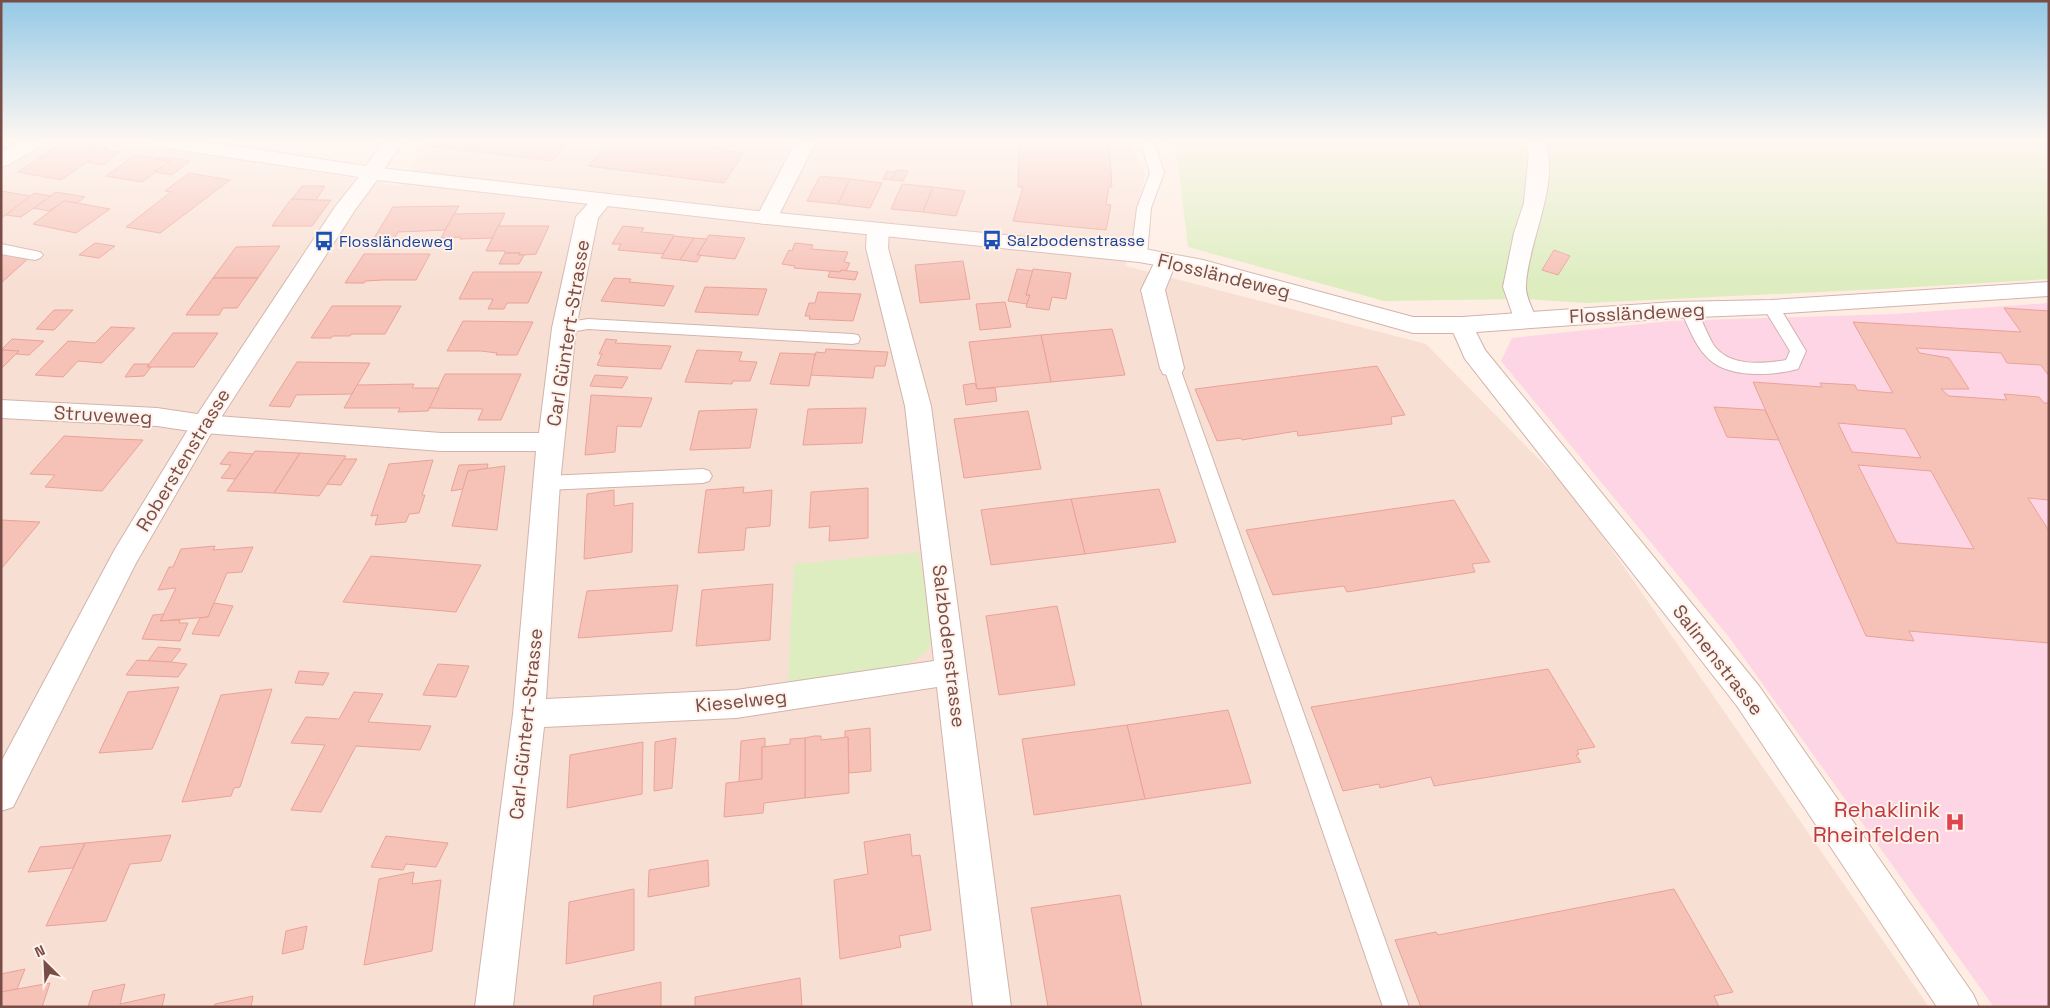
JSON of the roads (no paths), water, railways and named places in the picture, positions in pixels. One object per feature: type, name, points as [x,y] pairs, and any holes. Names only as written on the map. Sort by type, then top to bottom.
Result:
[{"type":"street","name":"Roberstenstrasse","points":[[1,796],[125,557],[204,424],[346,207],[360,188]]},
{"type":"street","name":"Flossländeweg","points":[[500,188],[878,230],[1139,255],[1203,267],[1413,325],[1462,325],[1524,319],[1771,307],[2049,289]]},
{"type":"street","points":[[768,218],[783,188]]},
{"type":"street","points":[[1524,319],[1514,286],[1524,233],[1535,203],[1536,188]]},
{"type":"street","name":"Carl Güntert-Strasse","points":[[550,442],[564,328],[587,217],[601,200]]},
{"type":"street","name":"Salzbodenstrasse","points":[[878,230],[877,248],[918,406],[992,1007]]},
{"type":"street","points":[[1166,260],[1153,290],[1172,368]]},
{"type":"street","name":"Salinenstrasse","points":[[1462,325],[1474,352],[1493,377],[1748,696],[1960,1007]]},
{"type":"street","name":"Struveweg","points":[[1,409],[157,418],[204,424],[441,442],[550,442]]},
{"type":"street","name":"Carl-Güntert-Strasse","points":[[494,1007],[529,714],[550,442]]},
{"type":"street","name":"Kieselweg","points":[[529,714],[736,704],[952,672]]},
{"type":"lane","points":[[1139,255],[1144,208],[1151,188]]},
{"type":"lane","points":[[1,250],[35,256]]},
{"type":"lane","points":[[1688,310],[1711,353],[1728,364],[1773,369],[1792,365],[1798,351],[1771,307]]},
{"type":"lane","points":[[564,328],[588,324],[852,340]]},
{"type":"lane","points":[[1172,368],[1396,1007]]},
{"type":"lane","points":[[546,484],[703,476]]},
{"type":"place","name":"Salzbodenstrasse","points":[[992,240]]},
{"type":"place","name":"Flossländeweg","points":[[324,241]]},
{"type":"place","name":"Rehaklinik Rheinfelden","points":[[1955,822]]}]
